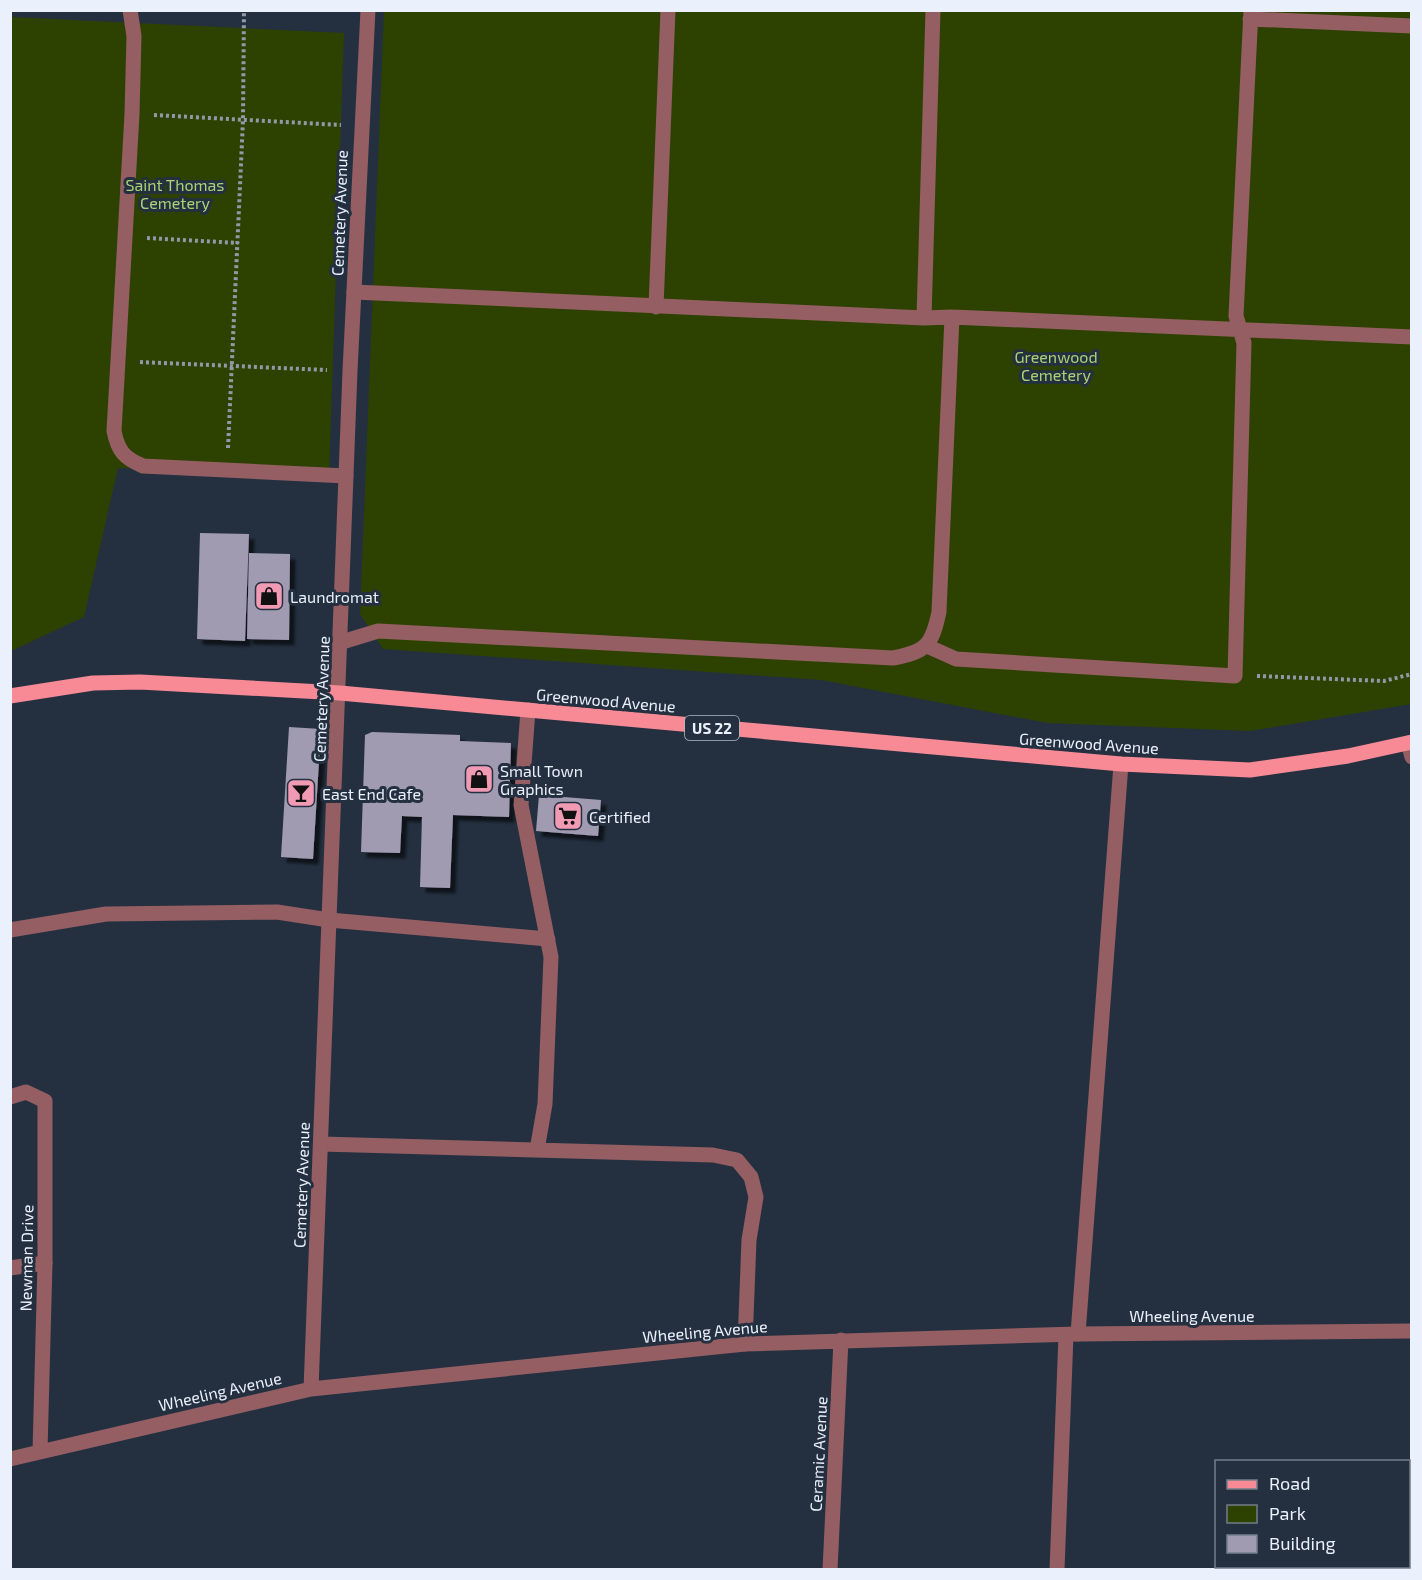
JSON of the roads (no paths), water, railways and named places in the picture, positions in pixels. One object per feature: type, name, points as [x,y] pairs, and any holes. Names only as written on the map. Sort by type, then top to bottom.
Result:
[{"type":"main road","name":"Greenwood Avenue","points":[[10,696],[93,683],[140,682],[339,693],[1121,764],[1250,770],[1410,747]]},
{"type":"street","points":[[130,10],[134,36],[132,114],[114,431],[118,448],[126,459],[143,466],[346,476]]},
{"type":"street","name":"Cemetery Avenue","points":[[310,1389],[342,642],[350,371],[368,10]]},
{"type":"street","points":[[656,307],[668,10]]},
{"type":"street","points":[[924,318],[933,10]]},
{"type":"street","points":[[927,646],[956,659],[1235,676],[1244,343],[1236,316],[1250,15],[1412,26]]},
{"type":"street","points":[[354,292],[656,307],[1412,337]]},
{"type":"street","points":[[342,642],[378,631],[893,658],[916,654],[927,646],[939,612],[952,317]]},
{"type":"street","points":[[528,710],[521,805],[551,957],[545,1104],[537,1150]]},
{"type":"street","points":[[1057,1569],[1072,1334],[1121,764]]},
{"type":"street","points":[[10,930],[106,914],[277,912],[329,920],[548,939]]},
{"type":"street","name":"Newman Drive","points":[[10,1097],[26,1092],[45,1101],[45,1263],[40,1451]]},
{"type":"street","points":[[321,1144],[713,1155],[737,1160],[751,1177],[756,1197],[749,1240],[745,1344]]},
{"type":"street","points":[[10,1268],[45,1263]]},
{"type":"street","name":"Wheeling Avenue","points":[[10,1459],[310,1389],[745,1344],[1072,1334],[1412,1331]]},
{"type":"street","name":"Ceramic Avenue","points":[[830,1569],[841,1340]]},
{"type":"place","name":"Laundromat","points":[[269,596]]},
{"type":"place","name":"Small Town Graphics","points":[[479,779]]},
{"type":"place","name":"East End Cafe","points":[[301,793]]},
{"type":"place","name":"Certified","points":[[568,816]]},
{"type":"park label","name":"Saint Thomas Cemetery","points":[[175,193]]},
{"type":"park label","name":"Greenwood Cemetery","points":[[1056,365]]}]
